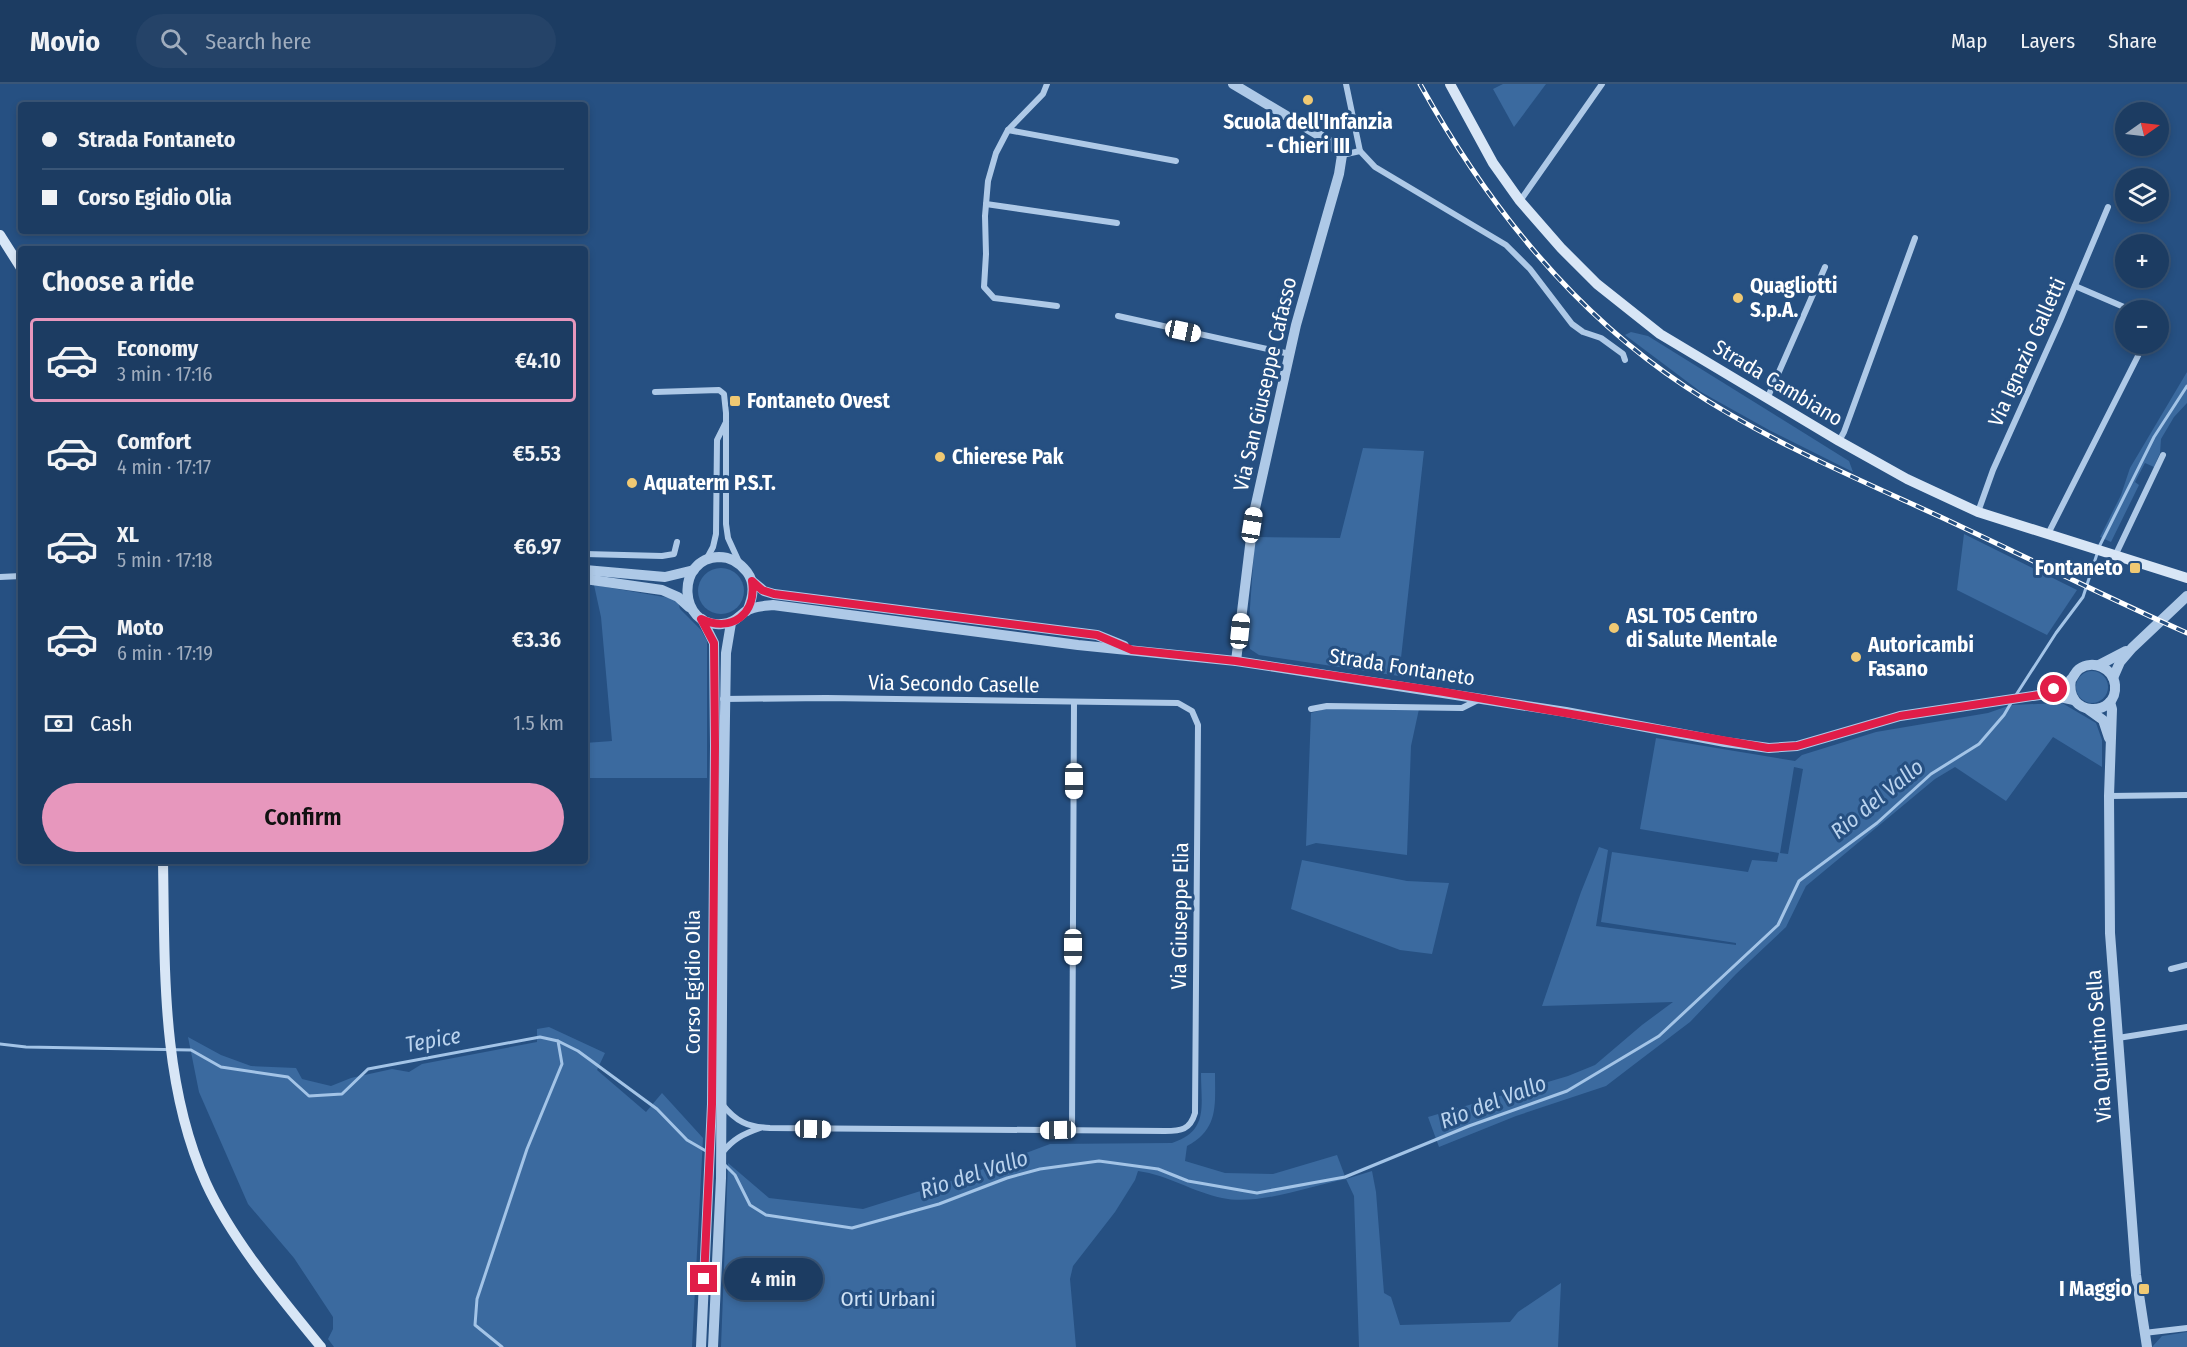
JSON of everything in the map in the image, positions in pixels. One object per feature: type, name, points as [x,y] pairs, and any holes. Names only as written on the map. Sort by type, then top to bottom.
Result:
[{"type":"main road","name":"Strada Cambiano","points":[[1450,84],[1493,163],[1520,201],[1581,268],[1617,301],[1660,334],[1839,441],[1907,479],[1978,512],[2187,578]]},
{"type":"main road","points":[[0,236],[18,263]]},
{"type":"main road","points":[[163,864],[169,1028],[179,1104],[206,1183],[239,1239],[282,1299],[321,1347]]},
{"type":"street","points":[[1047,84],[1043,94],[1008,130],[996,153],[988,181],[984,287],[994,298],[1057,306]]},
{"type":"street","points":[[1233,84],[1328,140],[1342,155],[1360,151]]},
{"type":"street","points":[[1346,84],[1360,151],[1375,167],[1506,245],[1530,269],[1572,324],[1584,332],[1607,341],[1623,354],[1625,360]]},
{"type":"street","points":[[1520,201],[1602,84]]},
{"type":"street","points":[[1008,130],[1176,161]]},
{"type":"street","name":"Via San Giuseppe Cafasso","points":[[1236,661],[1254,513],[1290,354],[1339,174],[1342,155]]},
{"type":"street","points":[[986,204],[1118,223]]},
{"type":"street","name":"Via Ignazio Galletti","points":[[1978,512],[1993,470],[2108,207]]},
{"type":"street","points":[[1839,441],[1915,238]]},
{"type":"street","points":[[1767,400],[1825,267]]},
{"type":"street","points":[[2075,286],[2115,303]]},
{"type":"street","points":[[1119,316],[1290,354]]},
{"type":"street","points":[[2048,535],[2139,354]]},
{"type":"street","points":[[655,392],[719,390],[724,394],[726,400],[728,538],[740,564],[752,581],[762,590],[774,594],[1097,635],[1132,650]]},
{"type":"street","points":[[691,608],[686,589],[688,578],[706,560],[713,547],[716,534],[717,440],[726,422]]},
{"type":"street","points":[[2113,555],[2163,455]]},
{"type":"street","points":[[588,554],[662,556],[674,554],[676,542]]},
{"type":"street","points":[[706,560],[723,557],[740,564]]},
{"type":"street","points":[[588,570],[665,577],[694,570]]},
{"type":"street","points":[[0,576],[18,576]]},
{"type":"street","points":[[588,579],[662,590],[678,597],[701,619],[711,623],[731,623]]},
{"type":"street","points":[[747,611],[753,591],[752,581]]},
{"type":"street","points":[[2113,678],[2120,662],[2132,648],[2187,596]]},
{"type":"street","name":"Strada Fontaneto","points":[[731,623],[747,611],[773,604],[1236,661],[1481,699],[1768,748],[1797,746],[1900,716],[2046,694],[2074,699]]},
{"type":"street","name":"Corso Egidio Olia","points":[[701,619],[714,643],[715,746],[710,1144],[701,1347]]},
{"type":"street","name":"Corso Egidio Olia","points":[[713,1347],[722,1178],[726,653],[731,623]]},
{"type":"street","points":[[2098,665],[2105,668],[2113,678],[2115,690],[2110,702],[2104,707],[2089,710],[2079,705],[2074,699],[2070,686],[2071,680],[2079,669],[2098,665],[2132,648]]},
{"type":"street","name":"Strada Fontaneto","points":[[2046,694],[2071,680]]},
{"type":"street","name":"Via Secondo Caselle","points":[[713,700],[859,699],[1178,704],[1192,711]]},
{"type":"street","points":[[1311,709],[1327,705],[1462,708],[1481,699]]},
{"type":"street","name":"Via Quintino Sella","points":[[2110,702],[2112,709],[2109,796],[2110,933],[2136,1275],[2147,1347]]},
{"type":"street","points":[[722,1103],[731,1116],[741,1123],[760,1128],[943,1131],[1072,1130],[1074,703]]},
{"type":"street","name":"Via Quintino Sella","points":[[2089,710],[2103,720],[2110,741]]},
{"type":"street","name":"Via Giuseppe Elia","points":[[1072,1130],[1184,1131],[1192,1122],[1195,1113],[1198,725],[1192,711]]},
{"type":"street","points":[[2109,796],[2187,795]]},
{"type":"street","points":[[2171,969],[2187,965]]},
{"type":"street","points":[[2118,1038],[2187,1027]]},
{"type":"street","points":[[722,1153],[732,1141],[760,1128]]},
{"type":"street","points":[[2145,1334],[2187,1328]]},
{"type":"green space","points":[[1503,84],[1546,84],[1514,127],[1493,89]]},
{"type":"green space","points":[[1631,332],[1648,336],[1849,461],[1853,472],[1769,430],[1701,392],[1625,335]]},
{"type":"green space","points":[[2187,372],[2187,403],[2174,417],[2161,439],[2160,453],[2154,467],[2145,463],[2135,482],[2139,485],[2111,542],[2100,537],[2121,495],[2130,468]]},
{"type":"green space","points":[[1363,448],[1424,451],[1399,676],[1259,655],[1250,649],[1248,636],[1255,537],[1340,538]]},
{"type":"green space","points":[[1964,534],[2077,590],[2047,635],[1957,590]]},
{"type":"green space","points":[[721,568],[730,569],[738,574],[743,582],[743,600],[738,608],[730,613],[721,614],[712,613],[704,608],[699,600],[698,591],[699,582],[704,574],[712,569]]},
{"type":"green space","points":[[594,585],[670,598],[678,602],[680,609],[701,630],[707,641],[707,778],[588,778],[588,743],[612,741],[601,617]]},
{"type":"green space","points":[[2092,671],[2103,676],[2108,687],[2103,698],[2092,703],[2081,698],[2076,687],[2081,676]]},
{"type":"green space","points":[[2062,703],[2096,723],[2102,740],[2102,767],[2053,737],[2006,801],[1955,767],[1935,779],[1806,886],[1786,927],[1690,1022],[1606,1086],[1516,1116],[1439,1147],[1428,1117],[1568,1076],[1595,1065],[1673,1002],[1542,1006],[1599,847],[1608,850],[1596,926],[1736,945],[1736,943],[1601,922],[1612,852],[1748,872],[1752,860],[1777,862],[1779,853],[1640,829],[1656,738],[1795,761],[1802,755],[1876,732],[1988,713],[2011,705]],"holes":[[[1794,767],[1803,769],[1788,854],[1780,853]]]},
{"type":"green space","points":[[1328,708],[1419,709],[1411,746],[1407,855],[1316,843],[1306,846],[1311,713]]},
{"type":"green space","points":[[1302,860],[1407,881],[1449,883],[1432,954],[1400,950],[1291,909]]},
{"type":"green space","points":[[549,1027],[605,1053],[597,1070],[646,1112],[662,1093],[703,1138],[692,1347],[334,1347],[328,1339],[333,1329],[333,1317],[294,1258],[248,1204],[199,1092],[188,1037],[221,1055],[251,1066],[296,1068],[302,1079],[331,1086],[351,1078],[392,1069],[409,1072],[422,1064],[537,1042],[537,1029]]},
{"type":"green space","name":"Orti Urbani","points":[[1201,1073],[1215,1073],[1215,1106],[1205,1132],[1187,1146],[1185,1161],[1225,1173],[1273,1174],[1337,1155],[1346,1179],[1284,1194],[1236,1200],[1211,1195],[1160,1176],[1138,1171],[1115,1212],[1073,1266],[1070,1279],[1076,1347],[721,1347],[728,1163],[769,1198],[863,1209],[943,1184],[1050,1144],[1172,1143],[1192,1132],[1197,1124],[1202,1106]]},
{"type":"green space","points":[[1372,1171],[1376,1192],[1384,1293],[1391,1297],[1400,1325],[1510,1322],[1518,1312],[1561,1283],[1558,1347],[1359,1347],[1354,1196],[1346,1179]]},
{"type":"green space","points":[[2187,1332],[2187,1347],[2152,1347],[2162,1336]]},
{"type":"waterway","name":"Rio del Vallo","points":[[2099,547],[2154,437],[2187,386]]},
{"type":"waterway","name":"Rio del Vallo","points":[[2016,695],[2056,633],[2083,597],[2097,554]]},
{"type":"waterway","name":"Rio del Vallo","points":[[725,1165],[735,1175],[750,1205],[766,1215],[852,1228],[939,1204],[1007,1178],[1040,1169],[1099,1161],[1158,1169],[1188,1181],[1257,1193],[1345,1177],[1469,1126],[1567,1091],[1659,1036],[1778,925],[1799,881],[1877,823],[1931,774],[1979,744],[2004,715],[2011,703]]},
{"type":"waterway","name":"Tepice","points":[[0,1044],[26,1047],[191,1050],[221,1067],[288,1077],[309,1096],[342,1094],[368,1069],[540,1037],[558,1041],[562,1064],[527,1149],[477,1299],[475,1325],[502,1347]]},
{"type":"waterway","name":"Rio del Vallo","points":[[558,1041],[578,1051],[657,1109],[687,1140],[706,1151]]},
{"type":"railway","points":[[1420,84],[1473,171],[1535,252],[1605,324],[1644,357],[1717,407],[1781,442],[2187,633]]},
{"type":"place","name":"Scuola dell'Infanzia - Chieri III","points":[[1308,100]]},
{"type":"place","name":"Quagliotti S.p.A.","points":[[1738,298]]},
{"type":"place","name":"Fontaneto Ovest","points":[[735,401]]},
{"type":"place","name":"Chierese Pak","points":[[940,457]]},
{"type":"place","name":"Aquaterm P.S.T.","points":[[632,483]]},
{"type":"place","name":"Fontaneto","points":[[2135,568]]},
{"type":"place","name":"ASL TO5 Centro di Salute Mentale","points":[[1614,628]]},
{"type":"place","name":"Autoricambi Fasano","points":[[1856,657]]},
{"type":"place","name":"I Maggio","points":[[2144,1289]]},
{"type":"route","points":[[704,1279],[712,1104],[715,746],[714,643],[701,619],[721,624],[731,623],[740,618],[747,611],[751,602],[752,581],[762,590],[774,594],[1097,635],[1132,650],[1236,661],[1444,692],[1768,748],[1797,746],[1900,716],[2046,694],[2054,689]]}]
